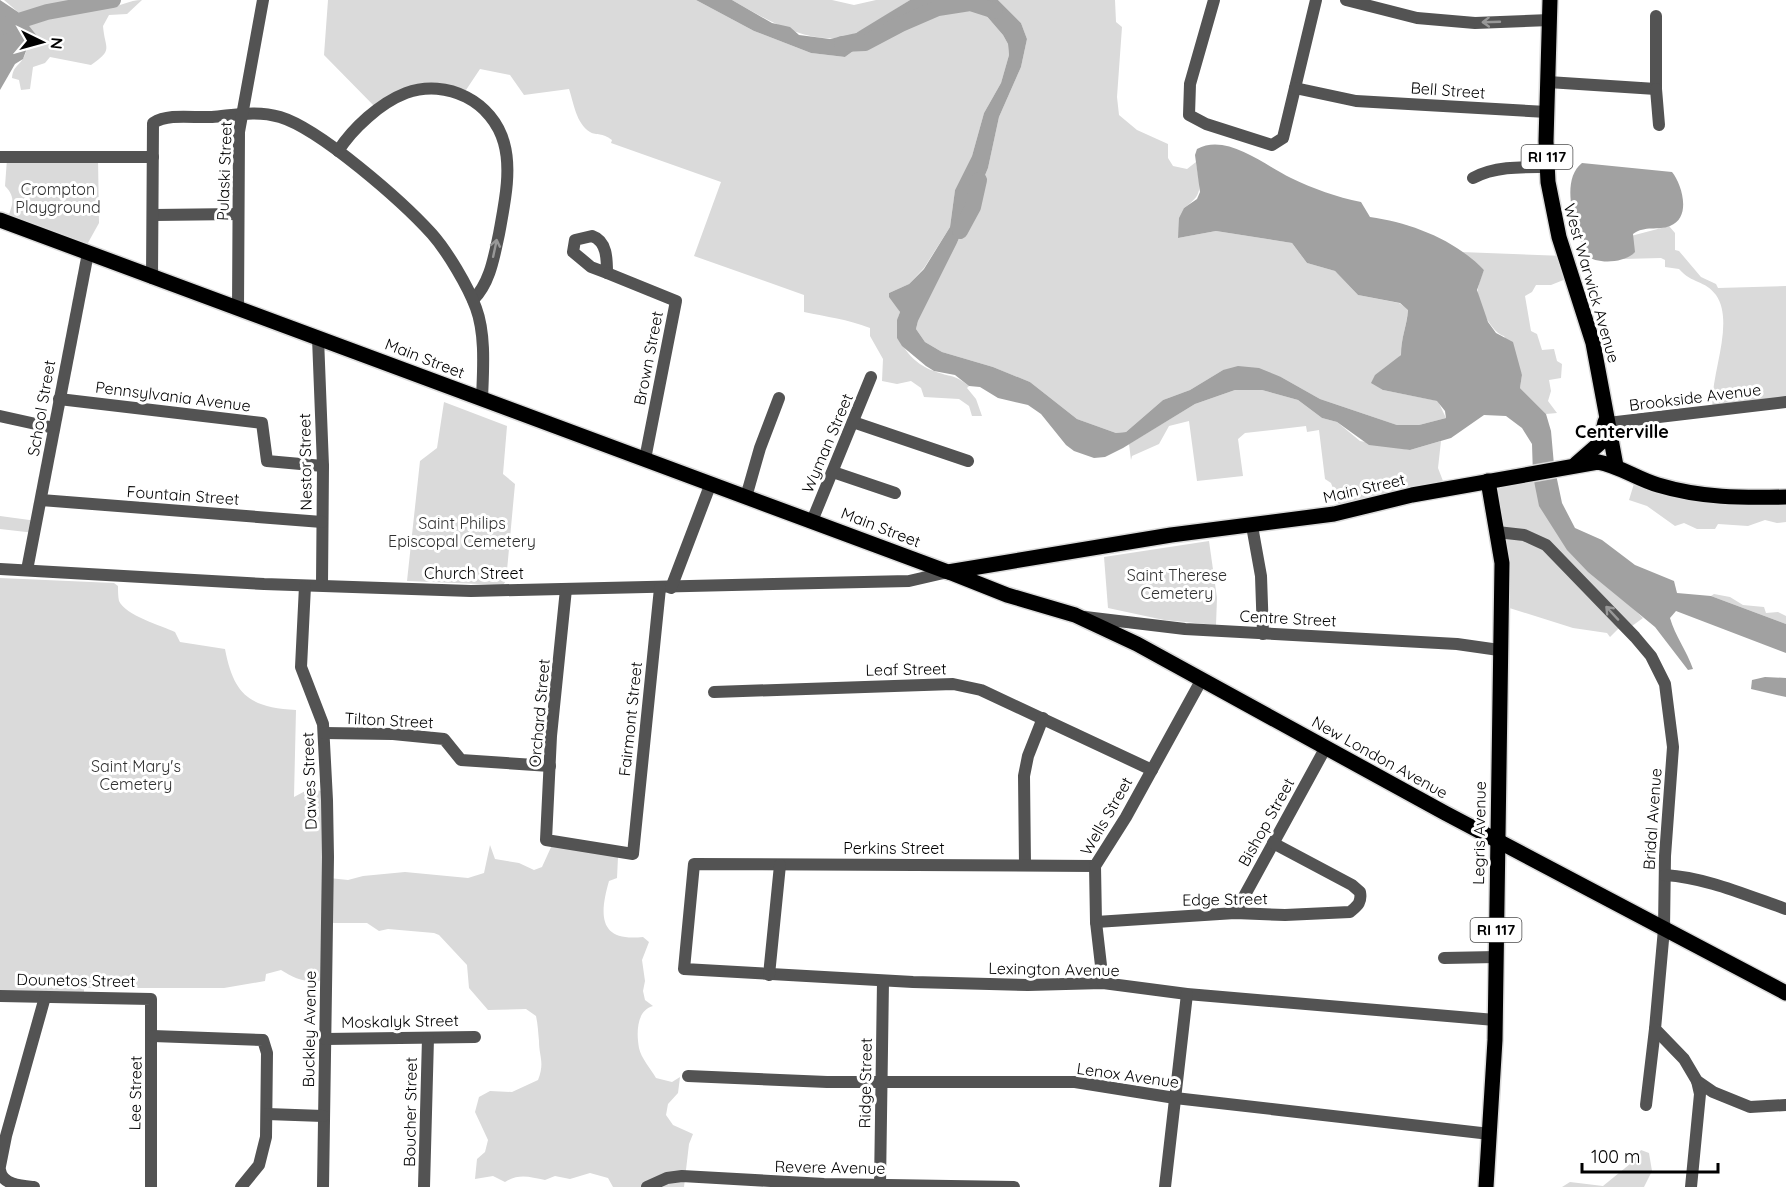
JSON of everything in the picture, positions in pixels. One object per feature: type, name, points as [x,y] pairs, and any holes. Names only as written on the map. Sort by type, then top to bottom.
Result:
[{"type":"main road","name":"West Warwick Avenue","points":[[1550,0],[1547,167],[1552,211],[1592,338],[1617,466]]},
{"type":"main road","name":"Main Street","points":[[0,220],[948,572],[1152,538],[1252,526],[1366,508],[1412,495],[1598,462],[1617,466],[1654,484],[1696,496],[1786,497]]},
{"type":"main road","points":[[1573,465],[1600,443],[1607,418]]},
{"type":"main road","name":"Legris Avenue","points":[[1486,1187],[1495,1020],[1502,563],[1488,481]]},
{"type":"main road","name":"New London Avenue","points":[[948,572],[1007,595],[1075,615],[1202,679],[1664,929],[1785,990]]},
{"type":"street","name":"Pulaski Street","points":[[238,309],[237,163],[242,113],[263,0]]},
{"type":"street","points":[[1214,0],[1190,84],[1189,115],[1206,124],[1272,145],[1282,138],[1316,0]]},
{"type":"street","points":[[1346,0],[1417,18],[1475,23],[1550,20]]},
{"type":"street","points":[[1656,16],[1656,89],[1659,125]]},
{"type":"street","points":[[1548,82],[1656,89]]},
{"type":"street","name":"Bell Street","points":[[1295,88],[1347,100],[1547,112]]},
{"type":"street","points":[[338,151],[347,138],[379,109],[407,93],[434,90],[458,94],[470,98],[491,115],[505,144],[504,201],[494,254],[482,292],[473,300]]},
{"type":"street","points":[[152,278],[153,123],[242,113],[280,118],[298,125],[338,151],[394,198],[433,235],[473,300],[480,332],[482,399]]},
{"type":"street","points":[[0,158],[153,157]]},
{"type":"street","points":[[1473,178],[1484,172],[1547,167]]},
{"type":"street","points":[[154,215],[238,214]]},
{"type":"street","name":"School Street","points":[[27,570],[88,253]]},
{"type":"street","name":"Brown Street","points":[[607,273],[676,301],[645,459]]},
{"type":"street","name":"Nestor Street","points":[[318,338],[323,466],[322,585]]},
{"type":"street","name":"Wyman Street","points":[[812,521],[871,377]]},
{"type":"street","points":[[746,496],[760,448],[779,398]]},
{"type":"street","name":"Pennsylvania Avenue","points":[[59,399],[262,423],[267,461],[323,466]]},
{"type":"street","name":"Brookside Avenue","points":[[1607,418],[1786,402]]},
{"type":"street","points":[[0,416],[54,428]]},
{"type":"street","points":[[854,422],[968,461]]},
{"type":"street","points":[[833,472],[895,493]]},
{"type":"street","name":"Fairmont Street","points":[[546,840],[633,854],[666,588],[711,483]]},
{"type":"street","name":"Fountain Street","points":[[41,500],[322,522]]},
{"type":"street","points":[[1252,526],[1261,576],[1263,634]]},
{"type":"street","name":"Bridal Avenue","points":[[1497,532],[1524,535],[1546,545],[1651,656],[1665,684],[1673,747],[1664,929],[1646,1105]]},
{"type":"street","name":"Church Street","points":[[0,569],[305,586],[471,591],[909,581],[948,572]]},
{"type":"street","name":"Dawes Street","points":[[305,586],[301,667],[323,724],[328,872]]},
{"type":"street","name":"Orchard Street","points":[[546,840],[551,736],[566,589]]},
{"type":"street","name":"Centre Street","points":[[1075,615],[1185,628],[1457,644],[1499,650]]},
{"type":"street","name":"Wells Street","points":[[1103,983],[1096,922],[1095,866],[1107,851],[1202,679]]},
{"type":"street","name":"Leaf Street","points":[[714,692],[953,684],[981,690],[1152,770]]},
{"type":"street","points":[[1025,866],[1024,776],[1028,756],[1043,718]]},
{"type":"street","name":"Tilton Street","points":[[324,733],[393,734],[444,739],[461,760],[550,766]]},
{"type":"street","name":"Bishop Street","points":[[1235,913],[1326,747]]},
{"type":"street","name":"Edge Street","points":[[1096,922],[1235,913],[1285,915],[1350,912],[1361,898],[1360,892],[1272,843]]},
{"type":"street","name":"Perkins Street","points":[[684,969],[694,864],[1095,866]]},
{"type":"street","points":[[769,975],[780,865]]},
{"type":"street","name":"Buckley Avenue","points":[[323,1187],[328,872]]},
{"type":"street","points":[[1665,875],[1724,885],[1786,909]]},
{"type":"street","points":[[1443,958],[1496,957]]},
{"type":"street","name":"Lexington Avenue","points":[[684,969],[883,981],[1028,986],[1103,983],[1187,994],[1495,1020]]},
{"type":"street","name":"Ridge Street","points":[[880,1185],[883,981]]},
{"type":"street","points":[[1165,1187],[1187,994]]},
{"type":"street","name":"Dounetos Street","points":[[0,996],[151,999]]},
{"type":"street","points":[[34,1187],[8,1182],[1,1175],[0,1168],[6,1136],[45,996]]},
{"type":"street","name":"Lee Street","points":[[151,999],[153,1036],[151,1187]]},
{"type":"street","points":[[1654,1029],[1688,1064],[1697,1081],[1700,1094],[1690,1187]]},
{"type":"street","points":[[153,1036],[264,1041],[267,1053],[267,1137],[259,1165],[241,1187]]},
{"type":"street","name":"Moskalyk Street","points":[[325,1039],[475,1037]]},
{"type":"street","name":"Boucher Street","points":[[424,1187],[428,1038]]},
{"type":"street","name":"Lenox Avenue","points":[[688,1076],[827,1082],[1075,1082],[1174,1098],[1490,1134]]},
{"type":"street","points":[[1697,1081],[1713,1092],[1749,1107],[1786,1105]]},
{"type":"street","points":[[267,1114],[323,1116]]},
{"type":"street","name":"Revere Avenue","points":[[647,1187],[667,1178],[682,1176],[880,1185],[1014,1187]]},
{"type":"green space","points":[[4,0],[106,0],[107,7],[142,0],[127,14],[109,15],[103,26],[106,48],[103,56],[98,60],[91,65],[50,57],[45,63],[33,67],[30,89],[21,90],[19,80],[12,78],[13,74],[24,57],[29,43],[36,39],[18,12]]},
{"type":"green space","points":[[328,0],[696,0],[754,31],[811,53],[845,57],[892,26],[917,14],[944,6],[949,0],[966,0],[978,6],[1008,44],[1009,55],[1001,83],[984,113],[972,156],[955,190],[950,227],[924,268],[909,284],[889,293],[900,312],[898,330],[904,348],[925,367],[955,377],[969,386],[967,388],[976,399],[982,416],[972,416],[969,406],[959,399],[924,397],[921,388],[911,381],[897,384],[882,381],[883,359],[870,336],[870,328],[845,320],[804,312],[804,295],[694,256],[721,182],[611,143],[612,140],[590,132],[579,118],[569,89],[524,95],[510,75],[480,69],[464,93],[412,92],[379,111],[324,55]]},
{"type":"green space","points":[[732,0],[832,0],[854,5],[876,0],[910,0],[858,32],[843,37],[826,38],[793,31]]},
{"type":"green space","points":[[998,0],[1115,0],[1116,22],[1122,27],[1117,97],[1119,115],[1137,130],[1168,144],[1168,158],[1173,166],[1187,169],[1196,162],[1198,193],[1196,198],[1184,208],[1178,238],[1216,231],[1292,243],[1307,263],[1335,271],[1358,295],[1399,303],[1408,309],[1401,355],[1392,364],[1383,390],[1438,401],[1446,418],[1419,425],[1397,425],[1320,399],[1281,377],[1223,370],[1190,390],[1163,400],[1126,432],[1116,433],[1077,419],[1030,382],[993,367],[942,352],[925,342],[916,329],[918,321],[957,243],[988,168],[999,117],[1021,67],[1027,39],[1021,23]]},
{"type":"green space","name":"Crompton Playground","points":[[98,157],[99,223],[84,250],[7,220],[12,198],[5,186],[7,159]]},
{"type":"green space","points":[[1669,226],[1675,233],[1675,250],[1679,251],[1701,277],[1716,284],[1718,288],[1786,286],[1786,403],[1713,411],[1714,383],[1723,336],[1721,307],[1716,295],[1679,269],[1665,267],[1665,260],[1661,258],[1623,259],[1631,236]]},
{"type":"green space","points":[[1461,252],[1565,256],[1571,277],[1551,285],[1536,285],[1532,292],[1525,296],[1531,331],[1537,334],[1542,350],[1554,349],[1557,361],[1562,364],[1561,378],[1549,380],[1551,391],[1548,401],[1557,413],[1546,414],[1520,388],[1522,375],[1504,336],[1494,329],[1479,301],[1478,288],[1484,270]]},
{"type":"green space","points":[[1235,390],[1262,390],[1298,400],[1322,418],[1337,422],[1360,441],[1410,450],[1441,441],[1438,468],[1443,481],[1339,505],[1331,483],[1325,479],[1319,430],[1307,432],[1306,426],[1245,433],[1238,439],[1243,476],[1197,481],[1189,421],[1169,426],[1159,444],[1132,456],[1131,460],[1129,444],[1195,404]]},
{"type":"green space","name":"Saint Philips Episcopal Cemetery","points":[[444,402],[507,426],[503,474],[515,484],[506,581],[503,585],[407,581],[420,461],[437,448]]},
{"type":"green space","points":[[1532,473],[1622,598],[1643,618],[1632,626],[1622,625],[1610,637],[1607,633],[1573,628],[1503,606],[1491,481]]},
{"type":"green space","points":[[1636,477],[1658,486],[1786,497],[1786,522],[1777,523],[1765,520],[1748,526],[1718,524],[1715,529],[1697,529],[1684,523],[1675,526],[1647,506],[1629,500]]},
{"type":"green space","points":[[0,516],[37,521],[35,533],[0,529]]},
{"type":"green space","name":"Saint Therese Cemetery","points":[[1209,541],[1217,598],[1216,625],[1164,620],[1108,608],[1104,557]]},
{"type":"green space","name":"Saint Mary's Cemetery","points":[[0,578],[114,583],[118,586],[119,601],[128,611],[175,632],[180,642],[225,649],[233,678],[247,696],[267,706],[296,710],[294,797],[307,790],[326,791],[329,878],[348,880],[363,876],[405,872],[468,878],[484,873],[490,845],[495,859],[519,863],[534,870],[542,867],[552,845],[618,857],[617,878],[609,881],[604,915],[610,931],[628,937],[643,937],[649,942],[642,960],[645,981],[643,991],[645,1000],[653,1006],[648,1008],[641,1017],[638,1042],[642,1056],[656,1078],[672,1082],[680,1077],[678,1093],[668,1104],[666,1115],[673,1125],[693,1134],[689,1144],[684,1187],[613,1187],[608,1178],[590,1173],[570,1179],[555,1176],[545,1180],[520,1177],[505,1182],[493,1176],[475,1179],[477,1159],[485,1152],[488,1140],[475,1112],[479,1097],[490,1091],[512,1092],[538,1080],[541,1064],[537,1019],[526,1009],[488,1010],[469,988],[467,965],[439,935],[434,933],[388,929],[379,931],[367,923],[329,923],[327,979],[321,981],[303,980],[281,970],[266,974],[265,981],[224,988],[84,988],[84,996],[0,996]]},
{"type":"green space","points":[[1714,594],[1730,597],[1743,605],[1764,607],[1766,613],[1778,612],[1786,616],[1786,624],[1711,596]]},
{"type":"green space","points":[[1641,1150],[1649,1153],[1652,1171],[1644,1187],[1562,1187],[1570,1182],[1603,1186],[1630,1164]]},
{"type":"shaded area","points":[[0,0],[18,12],[37,36],[29,43],[23,59],[15,64],[0,90]]},
{"type":"shaded area","points":[[696,0],[732,0],[772,23],[790,27],[799,35],[830,39],[856,33],[910,0],[949,0],[944,6],[917,14],[892,26],[845,57],[811,53],[754,31]]},
{"type":"shaded area","points":[[966,0],[998,0],[1021,23],[1027,39],[1021,67],[999,117],[988,168],[957,243],[918,321],[916,329],[925,342],[942,352],[993,367],[1030,382],[1077,419],[1116,433],[1126,432],[1163,400],[1190,390],[1223,370],[1238,366],[1259,368],[1281,377],[1320,399],[1397,425],[1419,425],[1446,418],[1445,411],[1437,401],[1383,390],[1371,383],[1375,375],[1401,355],[1408,310],[1400,303],[1358,295],[1335,271],[1307,263],[1292,243],[1216,231],[1178,238],[1179,218],[1184,208],[1197,199],[1200,192],[1195,155],[1197,149],[1209,145],[1233,148],[1308,186],[1361,202],[1370,217],[1401,223],[1431,234],[1446,241],[1472,259],[1484,270],[1477,290],[1488,322],[1496,333],[1513,342],[1522,375],[1520,388],[1546,414],[1551,431],[1554,465],[1562,503],[1575,528],[1602,540],[1635,565],[1674,581],[1677,593],[1711,596],[1786,624],[1786,653],[1676,611],[1670,618],[1693,669],[1688,670],[1655,627],[1588,572],[1567,550],[1539,506],[1533,476],[1532,444],[1522,428],[1506,416],[1484,415],[1451,438],[1410,450],[1369,445],[1337,422],[1322,418],[1298,400],[1262,390],[1235,390],[1195,404],[1123,448],[1105,457],[1094,458],[1074,451],[1066,445],[1041,414],[1028,405],[998,398],[980,387],[969,386],[955,375],[934,371],[926,366],[902,346],[897,338],[897,320],[900,312],[889,297],[889,293],[909,284],[924,269],[950,227],[955,190],[972,156],[984,113],[1001,83],[1009,55],[1008,44],[1003,35],[978,6]]},
{"type":"shaded area","points":[[1582,163],[1672,172],[1682,192],[1681,216],[1670,226],[1642,230],[1633,234],[1635,252],[1625,259],[1604,261],[1591,258],[1586,255],[1578,234],[1570,194],[1575,171]]},
{"type":"shaded area","points":[[1765,677],[1786,678],[1786,697],[1751,689],[1752,680]]},
{"type":"waterway","points":[[0,27],[47,12],[113,0]]},
{"type":"waterway","points":[[842,44],[865,43],[938,8],[970,3],[995,11]]},
{"type":"waterway","points":[[960,231],[973,207],[979,180]]},
{"type":"district","name":"Centerville","points":[[1622,432]]}]
